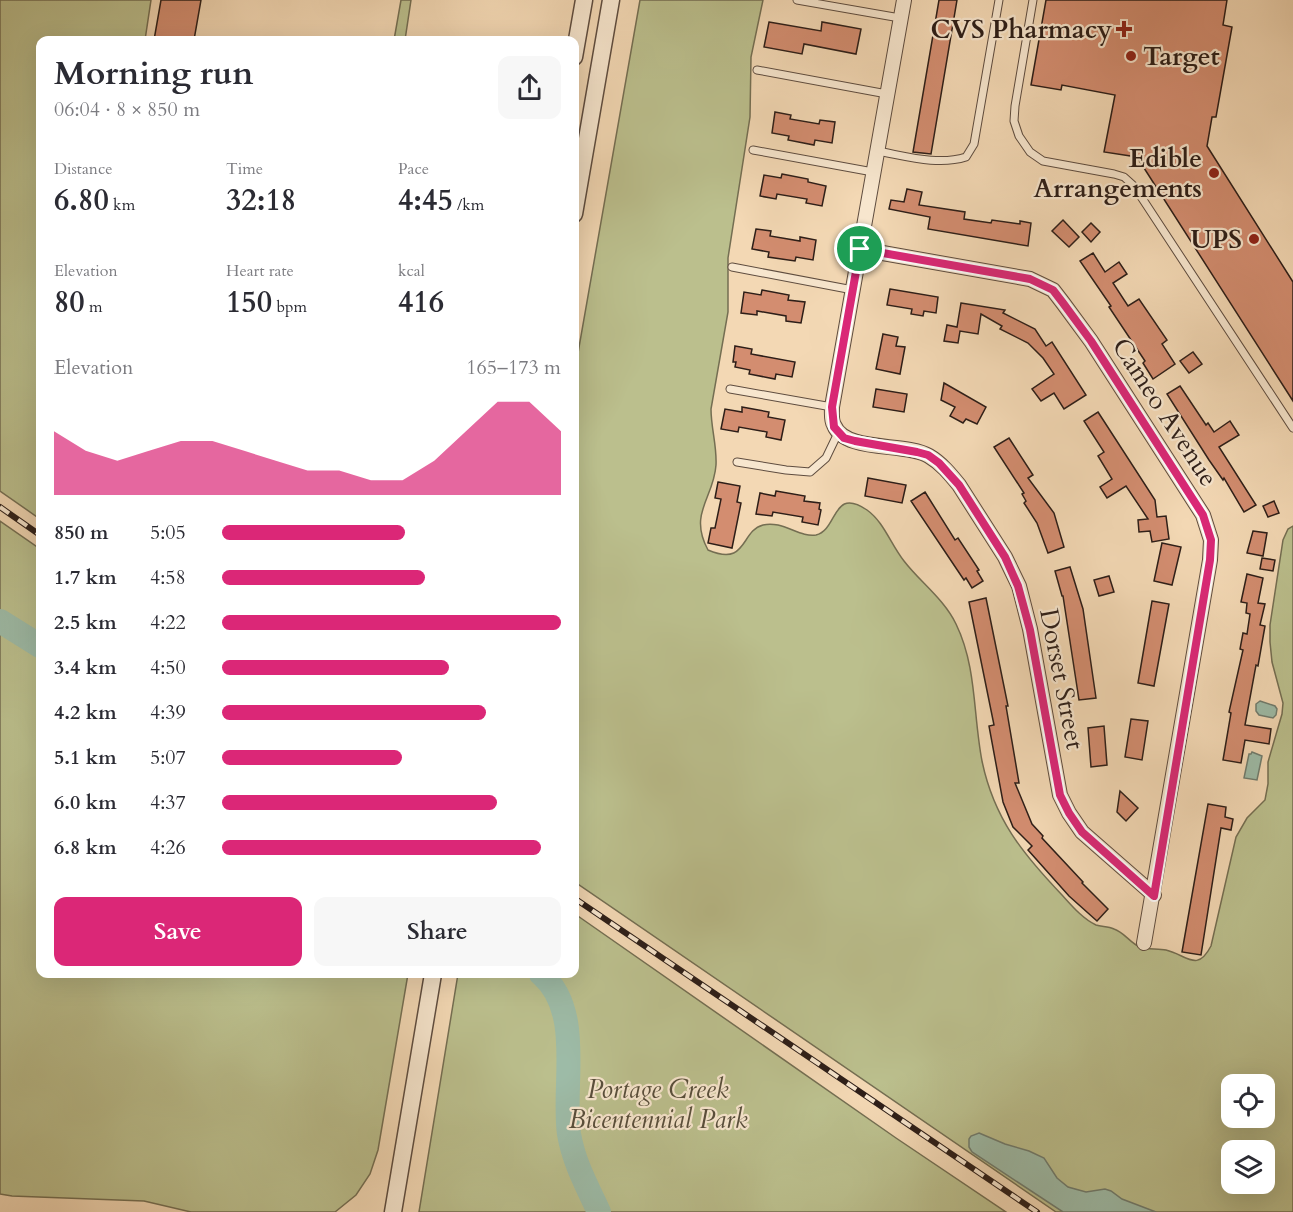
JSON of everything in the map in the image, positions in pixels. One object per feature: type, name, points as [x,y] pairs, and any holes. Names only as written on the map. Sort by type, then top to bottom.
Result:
[{"type":"street","points":[[578,36],[584,0]]},
{"type":"street","points":[[579,161],[581,140],[610,0]]},
{"type":"street","points":[[836,430],[832,407],[904,0]]},
{"type":"street","name":"Cameo Avenue","points":[[860,249],[1030,279],[1053,290],[1091,341],[1203,515],[1211,540],[1210,560],[1154,896],[1144,943]]},
{"type":"street","name":"Dorset Street","points":[[836,430],[844,438],[855,441],[928,455],[939,463],[959,485],[1005,557],[1018,586],[1030,630],[1060,795],[1082,832],[1154,896]]},
{"type":"street","points":[[393,1212],[432,978]]},
{"type":"lane","points":[[797,0],[900,18]]},
{"type":"lane","points":[[877,151],[932,160],[955,160],[966,157],[974,144],[999,0]]},
{"type":"lane","points":[[1033,0],[1015,106],[1014,122],[1019,136],[1030,152],[1042,161],[1114,174],[1124,177],[1134,186],[1293,428]]},
{"type":"lane","points":[[757,70],[887,94]]},
{"type":"lane","points":[[753,150],[873,172]]},
{"type":"lane","points":[[732,267],[852,290]]},
{"type":"lane","points":[[730,388],[832,407]]},
{"type":"lane","points":[[737,462],[810,472],[826,458],[836,430]]},
{"type":"green space","points":[[0,0],[151,0],[146,36],[36,36],[36,516],[0,491]]},
{"type":"green space","points":[[401,0],[411,0],[406,36],[395,36]]},
{"type":"green space","points":[[640,0],[763,0],[751,57],[750,117],[728,258],[728,312],[711,409],[716,465],[701,516],[703,537],[708,550],[730,554],[742,546],[756,528],[770,524],[804,534],[816,535],[823,532],[841,506],[847,503],[856,504],[873,515],[910,569],[951,615],[963,640],[971,674],[982,761],[987,782],[1002,818],[1035,865],[1082,916],[1096,925],[1118,930],[1140,947],[1166,950],[1191,960],[1201,959],[1206,954],[1211,946],[1236,837],[1247,818],[1265,800],[1268,762],[1283,703],[1272,662],[1270,625],[1283,540],[1288,529],[1293,526],[1293,1212],[1056,1212],[579,885],[579,347]]},
{"type":"green space","points":[[0,521],[36,546],[36,978],[407,978],[378,1150],[370,1174],[356,1195],[335,1212],[191,1212],[144,1201],[0,1194]]},
{"type":"green space","name":"Portage Creek Bicentennial Park","points":[[579,917],[1006,1212],[419,1212],[457,978],[579,978]]},
{"type":"shaded area","points":[[1260,701],[1275,706],[1276,715],[1273,718],[1259,715],[1256,711],[1256,704]]},
{"type":"shaded area","points":[[1252,752],[1262,756],[1257,780],[1244,778],[1249,754]]},
{"type":"shaded area","points":[[979,1133],[1044,1158],[1057,1178],[1068,1187],[1086,1192],[1105,1189],[1122,1199],[1156,1212],[1063,1212],[972,1152],[969,1139]]},
{"type":"building","points":[[161,0],[201,0],[195,36],[155,36]]},
{"type":"building","points":[[939,0],[957,0],[931,154],[913,152]]},
{"type":"building","points":[[1046,0],[1227,0],[1223,25],[1232,27],[1216,117],[1212,117],[1207,146],[1293,282],[1293,401],[1137,157],[1104,152],[1115,95],[1062,85],[1061,90],[1031,85]]},
{"type":"building","points":[[769,22],[821,31],[822,22],[861,29],[856,54],[804,44],[802,54],[764,47]]},
{"type":"building","points":[[775,112],[791,115],[790,119],[819,124],[820,120],[835,122],[832,143],[815,140],[814,145],[788,140],[789,136],[772,133]]},
{"type":"building","points":[[782,174],[808,179],[808,182],[826,186],[822,206],[806,203],[807,199],[777,194],[776,199],[760,196],[764,175],[781,178]]},
{"type":"building","points":[[907,189],[922,192],[919,205],[965,212],[964,219],[991,223],[992,220],[1020,224],[1020,221],[1031,223],[1028,246],[928,229],[930,217],[889,209],[891,200],[904,202]]},
{"type":"building","points":[[1063,220],[1079,237],[1069,247],[1052,231]]},
{"type":"building","points":[[1091,223],[1100,232],[1091,242],[1082,232]]},
{"type":"building","points":[[756,229],[771,231],[770,236],[800,241],[800,237],[816,240],[813,260],[796,257],[795,261],[768,257],[769,252],[752,249]]},
{"type":"building","points":[[1093,253],[1105,272],[1119,262],[1127,274],[1113,283],[1128,306],[1139,299],[1167,340],[1162,344],[1175,364],[1153,379],[1143,363],[1145,361],[1109,307],[1111,306],[1080,261]]},
{"type":"building","points":[[890,289],[938,297],[936,313],[924,311],[923,316],[911,314],[912,309],[887,305]]},
{"type":"building","points":[[762,290],[789,295],[788,300],[805,302],[801,323],[786,321],[786,316],[757,311],[757,315],[741,313],[744,292],[761,295]]},
{"type":"building","points":[[961,303],[1005,310],[1003,313],[1035,329],[1046,346],[1052,342],[1086,395],[1064,409],[1054,393],[1041,401],[1032,389],[1054,374],[1043,358],[1028,343],[1000,329],[1002,326],[981,314],[978,334],[960,331],[958,343],[944,341],[947,325],[957,327]]},
{"type":"building","points":[[883,334],[898,337],[896,346],[905,347],[900,374],[876,369]]},
{"type":"building","points":[[735,346],[752,349],[751,354],[795,362],[792,377],[776,374],[775,379],[749,374],[750,370],[735,367],[736,362],[733,362]]},
{"type":"building","points":[[1193,352],[1202,364],[1189,373],[1180,361]]},
{"type":"building","points":[[944,383],[986,407],[977,424],[966,419],[963,423],[950,416],[955,407],[941,400]]},
{"type":"building","points":[[1180,386],[1206,425],[1208,423],[1214,432],[1230,421],[1239,435],[1219,447],[1256,505],[1244,512],[1224,478],[1223,480],[1209,460],[1167,394]]},
{"type":"building","points":[[876,389],[907,394],[904,412],[873,407]]},
{"type":"building","points":[[742,407],[769,412],[768,417],[785,420],[781,440],[766,437],[767,432],[739,427],[738,432],[721,429],[725,409],[742,412]]},
{"type":"building","points":[[1098,412],[1155,500],[1157,517],[1166,516],[1169,539],[1152,542],[1150,531],[1139,532],[1138,520],[1148,519],[1126,486],[1107,498],[1100,487],[1112,479],[1098,456],[1104,452],[1084,421]]},
{"type":"building","points":[[1009,438],[1033,475],[1028,478],[1054,513],[1064,547],[1048,553],[1037,523],[1024,503],[1026,501],[1022,494],[1024,493],[994,447]]},
{"type":"building","points":[[868,478],[906,485],[902,503],[865,496]]},
{"type":"building","points":[[718,482],[740,486],[737,502],[741,503],[732,548],[708,543],[711,528],[715,528],[721,499],[715,498]]},
{"type":"building","points":[[776,491],[805,496],[804,501],[820,503],[818,525],[802,522],[803,517],[773,512],[772,516],[756,514],[760,493],[775,496]]},
{"type":"building","points":[[925,492],[955,540],[958,538],[979,570],[977,571],[983,581],[972,588],[966,578],[964,580],[911,501]]},
{"type":"building","points":[[1274,501],[1279,513],[1268,517],[1263,506]]},
{"type":"building","points":[[1253,531],[1267,533],[1263,556],[1247,553]]},
{"type":"building","points":[[1162,543],[1181,547],[1172,585],[1154,581]]},
{"type":"building","points":[[1262,558],[1275,560],[1273,571],[1260,569]]},
{"type":"building","points":[[1070,567],[1083,609],[1096,698],[1079,700],[1063,596],[1055,571]]},
{"type":"building","points":[[1247,574],[1263,578],[1258,603],[1265,604],[1260,625],[1265,626],[1245,725],[1271,729],[1269,744],[1245,740],[1241,763],[1223,760],[1231,713],[1229,712],[1243,650],[1240,649],[1243,633],[1247,634],[1250,614],[1246,613],[1247,603],[1241,602]]},
{"type":"building","points":[[1109,576],[1114,592],[1099,596],[1094,580]]},
{"type":"building","points":[[986,598],[1008,706],[1006,706],[1019,783],[1015,783],[1032,824],[1043,836],[1042,838],[1108,909],[1097,921],[1069,896],[1028,850],[1032,846],[1013,827],[1003,802],[989,726],[994,725],[969,602]]},
{"type":"building","points":[[1152,601],[1169,604],[1154,686],[1138,683]]},
{"type":"building","points":[[1131,719],[1148,721],[1142,760],[1125,757]]},
{"type":"building","points":[[1104,726],[1107,765],[1091,767],[1088,728]]},
{"type":"building","points":[[1120,791],[1138,808],[1126,821],[1117,812]]},
{"type":"building","points":[[1208,804],[1226,807],[1225,817],[1233,819],[1231,830],[1221,828],[1201,955],[1182,952]]},
{"type":"waterway","points":[[0,621],[36,644]]},
{"type":"waterway","points":[[544,978],[554,989],[563,1008],[567,1028],[568,1115],[571,1145],[599,1212]]},
{"type":"railway","points":[[0,507],[36,532]]},
{"type":"railway","points":[[579,901],[1037,1212]]},
{"type":"place","name":"CVS Pharmacy","points":[[1124,29]]},
{"type":"place","name":"Target","points":[[1131,56]]},
{"type":"place","name":"Edible Arrangements","points":[[1214,173]]},
{"type":"place","name":"UPS","points":[[1254,239]]},
{"type":"route","points":[[860,249],[1030,279],[1053,290],[1091,341],[1203,515],[1211,540],[1210,560],[1154,896],[1082,832],[1060,795],[1030,630],[1018,586],[1005,557],[959,485],[939,463],[928,455],[844,438],[834,427],[832,407],[860,249]]}]
